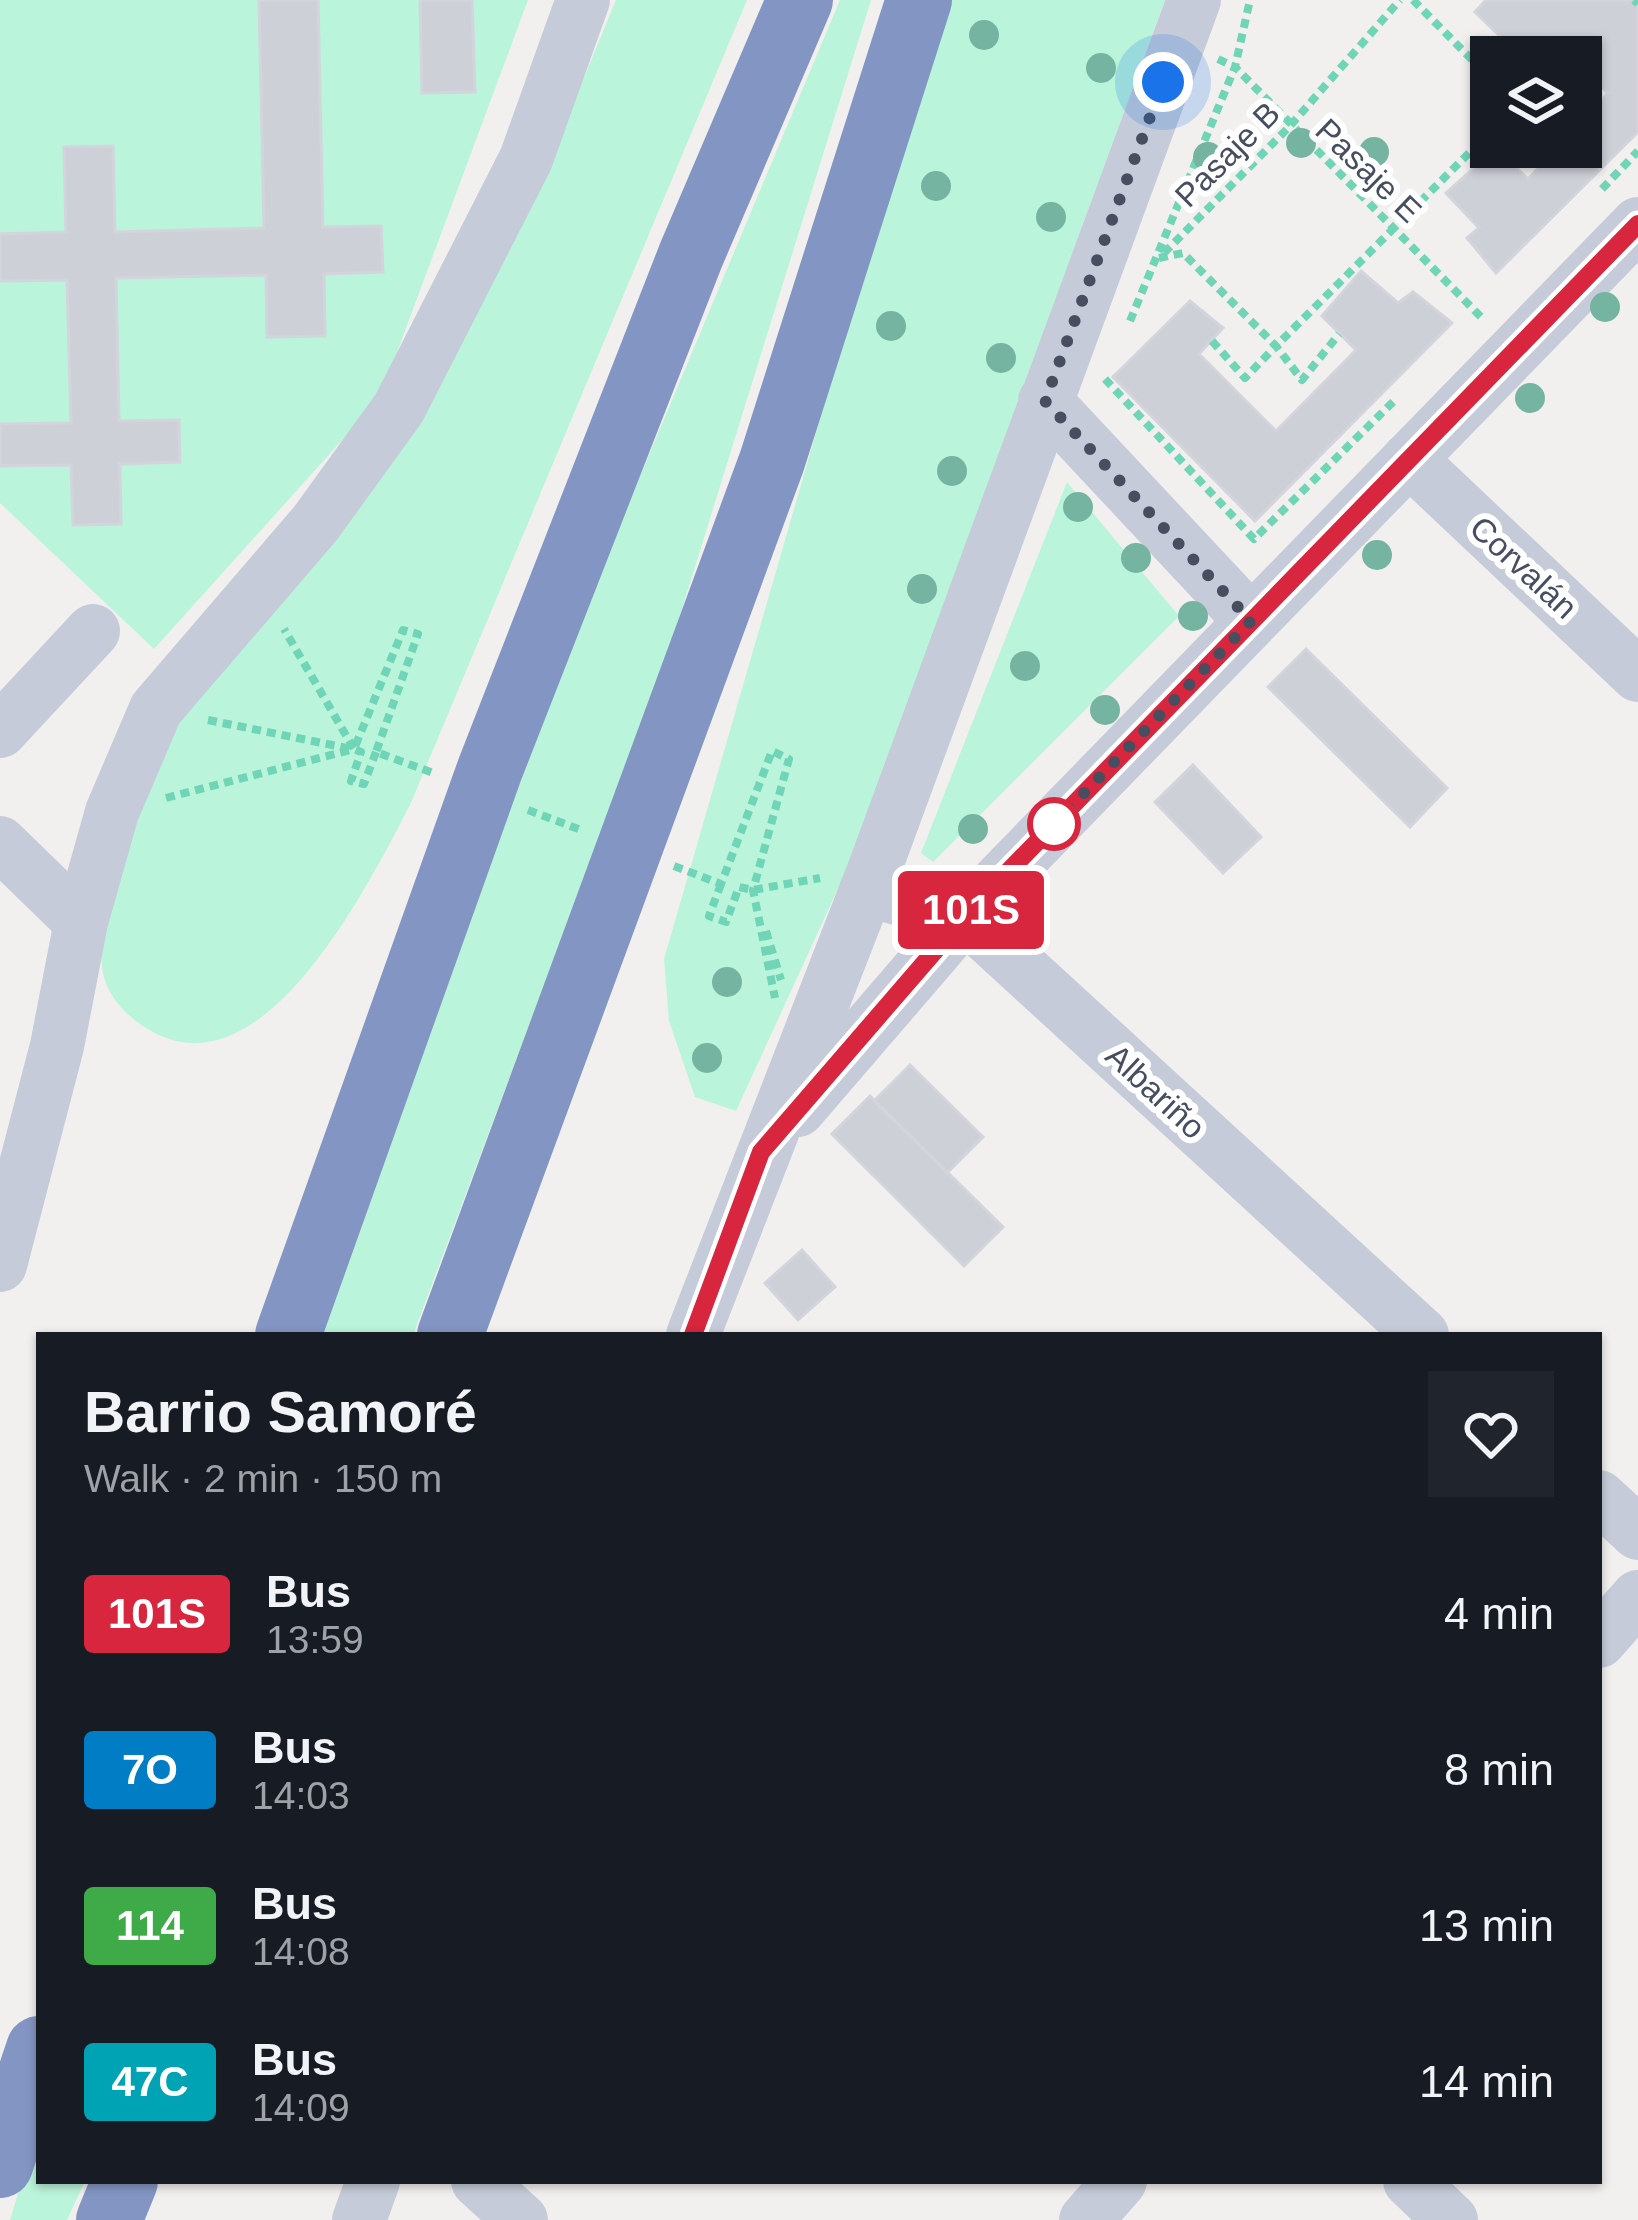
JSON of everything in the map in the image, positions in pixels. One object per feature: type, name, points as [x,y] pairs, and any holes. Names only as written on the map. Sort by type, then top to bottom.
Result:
[{"type":"highway","points":[[289,1332],[490,769],[691,255],[800,0]]},
{"type":"highway","points":[[451,1332],[772,461],[919,0]]},
{"type":"highway","points":[[0,2164],[36,2058]]},
{"type":"highway","points":[[109,2220],[124,2184]]},
{"type":"street","points":[[0,1265],[57,1046],[81,922],[112,812],[156,709],[315,524],[399,408],[526,159],[583,0]]},
{"type":"street","points":[[694,1332],[870,879],[1186,21]]},
{"type":"street","points":[[761,1152],[965,916],[1638,224]]},
{"type":"street","points":[[1045,401],[1251,621]]},
{"type":"street","name":"Corvalán","points":[[1409,459],[1638,675]]},
{"type":"street","points":[[0,731],[93,631]]},
{"type":"street","points":[[0,843],[81,922]]},
{"type":"street","name":"Albariño","points":[[870,879],[965,916],[1419,1332]]},
{"type":"street","points":[[1602,1500],[1638,1533]]},
{"type":"street","points":[[1602,1638],[1638,1597]]},
{"type":"street","points":[[359,2220],[372,2184]]},
{"type":"street","points":[[481,2184],[521,2220]]},
{"type":"street","points":[[1086,2220],[1117,2184]]},
{"type":"street","points":[[1413,2184],[1451,2220]]},
{"type":"path","points":[[1122,340],[1234,67],[1250,0]]},
{"type":"path","name":"Pasaje B","points":[[1141,272],[1289,127],[1400,0]]},
{"type":"path","points":[[1413,0],[1470,58]]},
{"type":"path","name":"Pasaje E","points":[[1186,21],[1393,224],[1514,352]]},
{"type":"path","points":[[1212,341],[1245,378],[1470,151]]},
{"type":"path","points":[[1158,259],[1183,253],[1276,346],[1302,380],[1340,334]]},
{"type":"path","points":[[1113,361],[1104,382],[1253,538]]},
{"type":"path","points":[[260,586],[354,749]]},
{"type":"path","points":[[156,709],[354,749],[362,752],[351,781],[364,784],[418,634],[403,630],[354,749]]},
{"type":"path","points":[[112,812],[354,749]]},
{"type":"path","points":[[798,1068],[753,890],[789,759],[772,751],[709,916],[726,922],[739,886],[753,890],[870,879]]},
{"type":"path","points":[[376,752],[441,776]]},
{"type":"path","points":[[506,801],[592,834]]},
{"type":"path","points":[[657,859],[722,884]]},
{"type":"path","points":[[753,890],[798,1068]]},
{"type":"green space","points":[[0,0],[259,0],[264,228],[0,234]]},
{"type":"green space","points":[[318,0],[420,0],[423,93],[474,92],[472,0],[528,0],[380,398],[154,649],[0,503],[0,466],[71,465],[73,525],[121,524],[116,278],[266,275],[268,337],[324,336],[324,274],[382,272],[381,226],[323,227]]},
{"type":"green space","points":[[616,0],[747,0],[410,805],[342,925],[275,1006],[237,1033],[197,1043],[155,1033],[130,1016],[110,992],[103,973],[102,939],[119,861],[151,779],[205,674],[585,75]]},
{"type":"green space","points":[[840,0],[871,0],[667,657],[414,1332],[316,1332],[460,934],[612,543]]},
{"type":"green space","points":[[941,0],[1165,0],[847,869],[736,1111],[695,1097],[669,1021],[664,959]]},
{"type":"green space","points":[[67,280],[71,423],[0,424],[0,281]]},
{"type":"green space","points":[[1067,482],[1179,616],[933,862],[921,853]]},
{"type":"green space","points":[[36,2134],[36,2184],[84,2184],[67,2220],[10,2220]]},
{"type":"building","points":[[259,0],[318,0],[323,227],[381,226],[383,272],[324,274],[325,336],[267,337],[266,275],[116,278],[119,421],[179,420],[180,462],[120,464],[121,524],[73,525],[71,465],[0,466],[0,424],[71,423],[67,280],[0,281],[0,234],[66,232],[64,147],[113,146],[115,232],[264,228]]},
{"type":"building","points":[[420,0],[472,0],[475,92],[422,93]]},
{"type":"building","points":[[1486,0],[1631,0],[1638,7],[1638,132],[1602,168],[1602,99],[1608,93],[1602,88],[1602,36],[1500,36],[1475,12]]},
{"type":"building","points":[[1474,168],[1517,168],[1528,179],[1538,168],[1602,168],[1496,273],[1467,238],[1479,228],[1446,193]]},
{"type":"building","points":[[1361,271],[1398,303],[1413,292],[1452,323],[1255,521],[1113,377],[1190,301],[1223,328],[1199,354],[1276,431],[1356,350],[1322,316]]},
{"type":"building","points":[[1306,649],[1447,788],[1410,827],[1268,687]]},
{"type":"building","points":[[1193,765],[1261,837],[1223,873],[1155,802]]},
{"type":"building","points":[[910,1065],[983,1137],[947,1173],[874,1101]]},
{"type":"building","points":[[870,1096],[1003,1227],[964,1266],[832,1134]]},
{"type":"building","points":[[802,1250],[835,1287],[798,1320],[765,1283]]},
{"type":"bus line","name":"101S","points":[[694,1332],[761,1152],[965,916],[1638,224]]},
{"type":"route","points":[[1054,824],[1251,621],[1045,401],[1163,82]]}]
